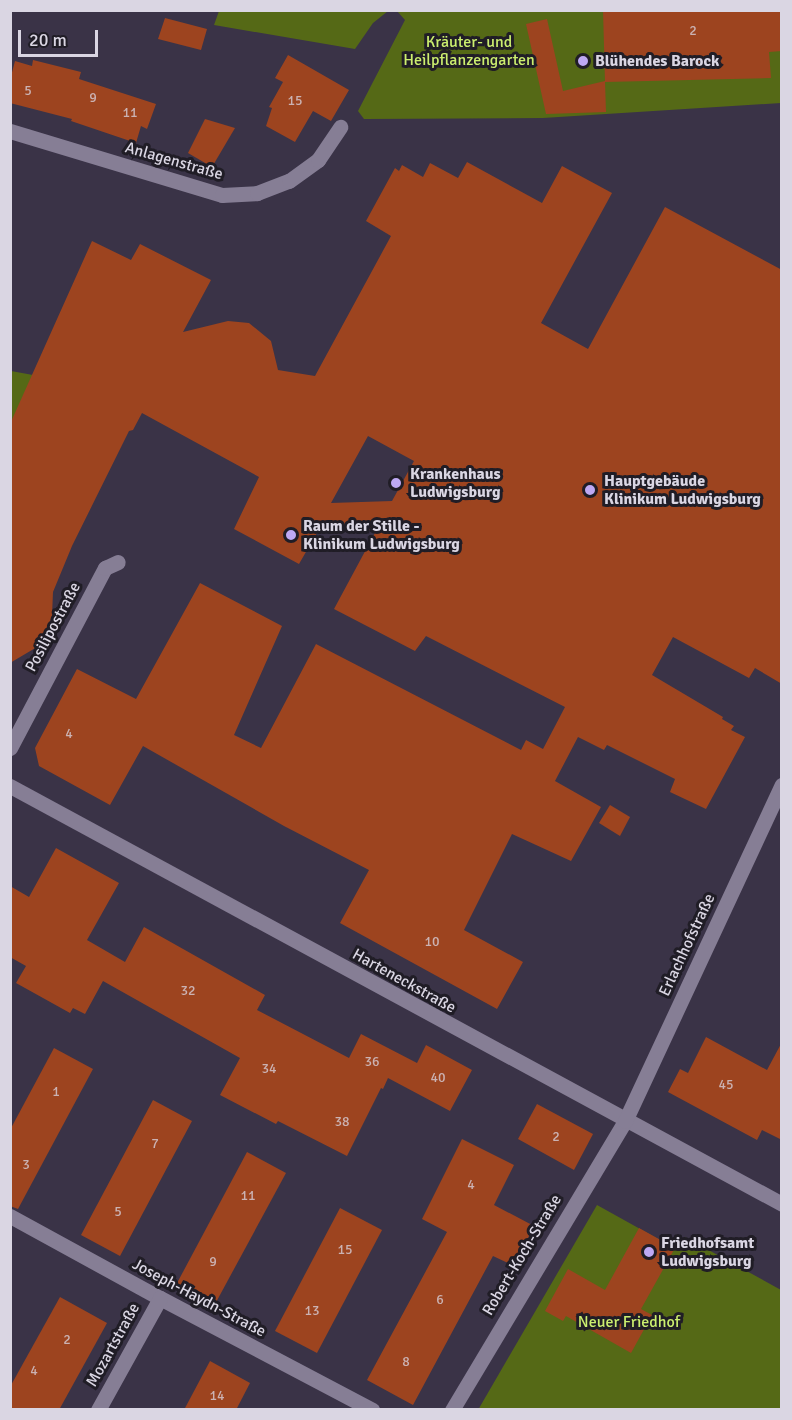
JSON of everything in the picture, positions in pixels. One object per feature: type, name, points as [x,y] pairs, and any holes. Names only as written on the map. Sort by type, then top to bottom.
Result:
[{"type":"street","name":"Anlagenstraße","points":[[10,131],[222,195],[257,193],[289,181],[318,160],[340,127]]},
{"type":"street","name":"Posilipostraße","points":[[10,748],[105,567],[118,562]]},
{"type":"street","name":"Erlachhofstraße","points":[[625,1121],[782,785]]},
{"type":"street","name":"Harteneckstraße","points":[[10,786],[782,1204]]},
{"type":"street","name":"Robert-Koch-Straße","points":[[452,1410],[625,1121]]},
{"type":"street","name":"Joseph-Haydn-Straße","points":[[10,1216],[372,1410]]},
{"type":"street","name":"Mozartstraße","points":[[98,1410],[160,1298]]},
{"type":"green space","points":[[219,10],[388,11],[373,23],[355,49],[214,25]]},
{"type":"green space","name":"Blühendes Barock","points":[[397,11],[781,11],[781,103],[543,118],[364,119],[358,111],[405,20]]},
{"type":"green space","points":[[11,371],[33,375],[11,424]]},
{"type":"green space","name":"Neuer Friedhof","points":[[597,1205],[678,1250],[685,1237],[781,1290],[781,1409],[478,1410]]},
{"type":"building","points":[[603,10],[782,10],[782,51],[769,52],[771,78],[605,82]]},
{"type":"building","points":[[165,18],[207,29],[201,50],[158,39]]},
{"type":"building","points":[[547,19],[563,91],[605,81],[606,112],[546,114],[526,24]]},
{"type":"building","points":[[288,55],[349,90],[331,121],[313,111],[295,142],[266,126],[272,108],[269,107],[283,82],[275,78]]},
{"type":"building","points":[[33,60],[81,72],[79,79],[156,104],[147,129],[141,126],[136,143],[71,121],[72,119],[10,103],[10,80],[15,61],[32,66]]},
{"type":"building","points":[[205,119],[235,128],[212,167],[188,153]]},
{"type":"building","name":"Krankenhaus Ludwigsburg","points":[[467,162],[542,203],[562,166],[612,193],[541,323],[588,349],[665,207],[782,270],[782,684],[755,668],[749,678],[673,637],[652,675],[723,717],[722,719],[734,726],[731,730],[745,737],[706,809],[670,792],[675,779],[607,745],[604,750],[578,737],[555,781],[601,807],[571,861],[512,834],[464,930],[523,962],[497,1009],[340,923],[369,870],[284,826],[143,746],[110,805],[39,766],[35,748],[77,669],[136,699],[200,583],[282,626],[234,735],[261,748],[316,644],[521,750],[526,740],[543,749],[565,707],[426,636],[415,651],[334,609],[377,529],[318,531],[299,564],[234,529],[259,477],[142,413],[133,430],[129,431],[72,546],[53,592],[52,616],[44,636],[37,647],[10,663],[10,424],[92,241],[131,260],[140,244],[211,280],[183,332],[228,321],[249,323],[271,341],[278,370],[315,376],[391,236],[366,221],[395,168],[399,171],[402,165],[423,177],[430,163],[458,178]],"holes":[[[368,436],[414,461],[392,501],[331,503]]]},
{"type":"building","points":[[610,805],[630,817],[620,836],[599,823]]},
{"type":"building","points":[[56,848],[119,883],[87,940],[125,962],[144,927],[265,995],[257,1010],[349,1058],[361,1034],[417,1063],[426,1045],[472,1070],[450,1111],[388,1078],[347,1156],[278,1121],[276,1124],[220,1095],[240,1058],[103,981],[85,1014],[73,1008],[70,1013],[16,983],[26,966],[10,957],[10,886],[29,897]]},
{"type":"building","points":[[706,1037],[767,1070],[782,1042],[782,1140],[762,1130],[757,1140],[668,1092],[680,1069],[688,1073]]},
{"type":"building","points":[[54,1048],[93,1069],[18,1209],[10,1206],[10,1130]]},
{"type":"building","points":[[153,1100],[192,1121],[120,1256],[81,1235]]},
{"type":"building","points":[[537,1104],[593,1134],[574,1170],[518,1139]]},
{"type":"building","points":[[462,1139],[514,1165],[494,1205],[534,1226],[514,1266],[493,1256],[413,1405],[367,1380],[447,1232],[422,1219]]},
{"type":"building","points":[[247,1152],[286,1173],[214,1306],[176,1285]]},
{"type":"building","points":[[340,1208],[382,1230],[317,1353],[275,1331]]},
{"type":"building","points":[[639,1228],[675,1248],[641,1309],[652,1315],[631,1353],[566,1316],[563,1321],[545,1311],[568,1269],[605,1290]]},
{"type":"building","points":[[60,1297],[107,1323],[59,1410],[10,1410],[10,1387]]},
{"type":"building","points":[[210,1361],[250,1383],[236,1410],[184,1410]]},
{"type":"place","name":"Blühendes Barock","points":[[583,61]]},
{"type":"place","name":"Krankenhaus Ludwigsburg","points":[[396,483]]},
{"type":"place","name":"Hauptgebäude Klinikum Ludwigsburg","points":[[590,490]]},
{"type":"place","name":"Raum der Stille - Klinikum Ludwigsburg","points":[[291,535]]},
{"type":"place","name":"Friedhofsamt Ludwigsburg","points":[[649,1252]]},
{"type":"park label","name":"Kräuter- und Heilpflanzengarten","points":[[469,51]]}]
